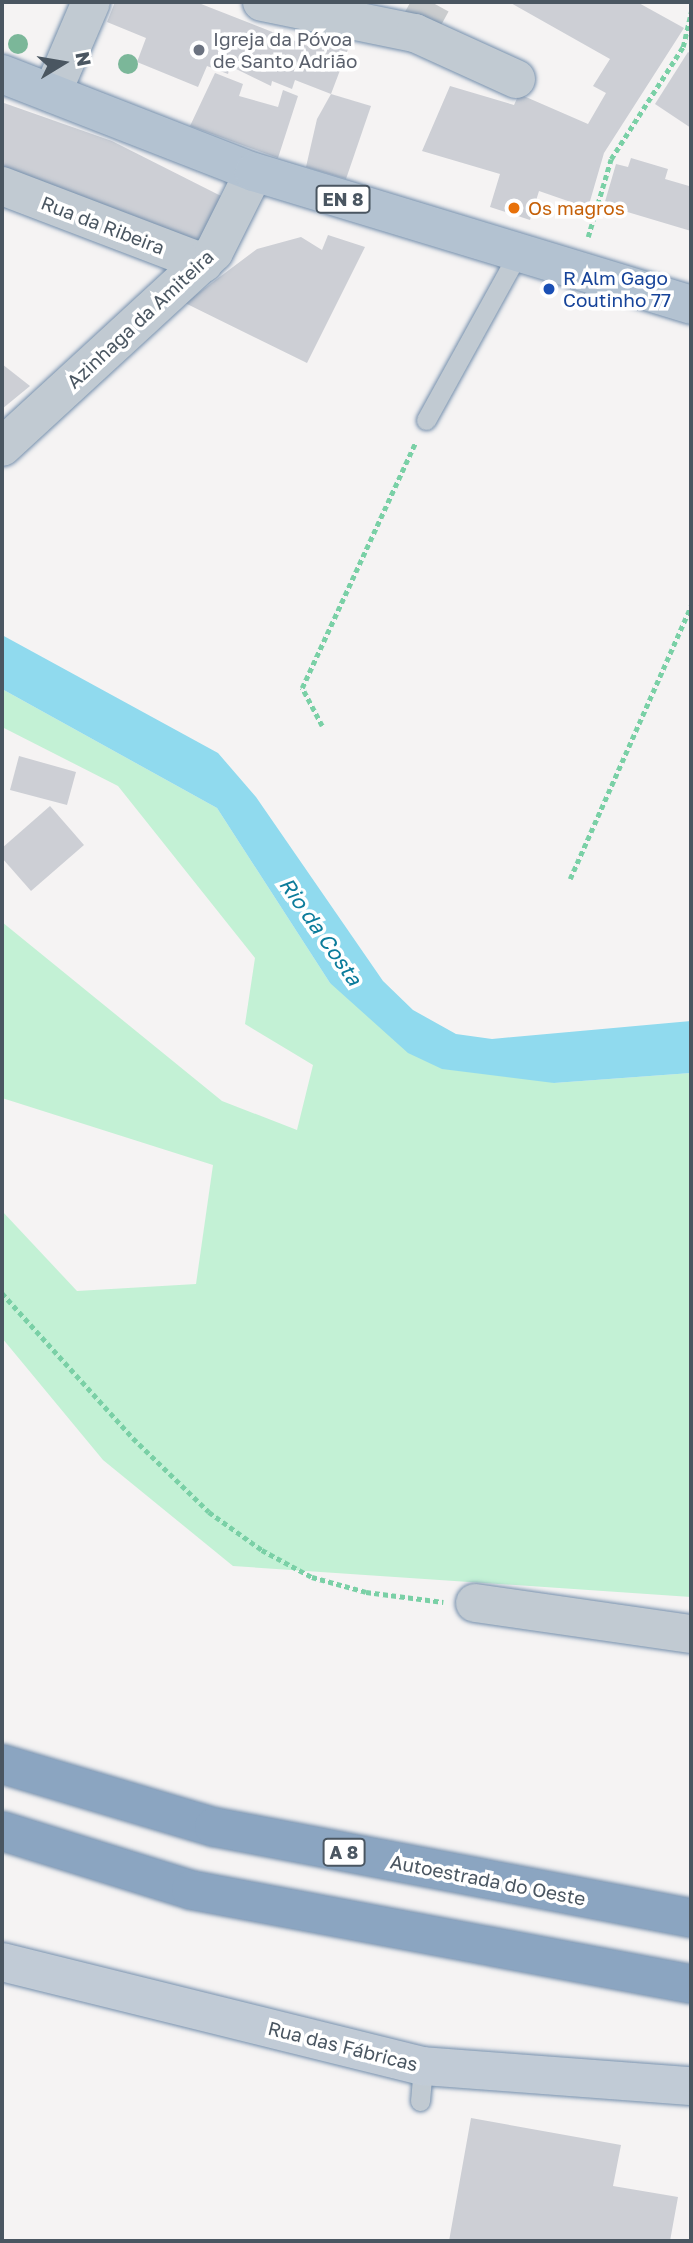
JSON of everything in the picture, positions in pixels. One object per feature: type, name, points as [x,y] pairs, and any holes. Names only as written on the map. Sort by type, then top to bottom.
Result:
[{"type":"highway","name":"Autoestrada do Oeste","points":[[2,1763],[214,1827],[691,1918]]},
{"type":"highway","points":[[2,1831],[191,1890],[691,1984]]},
{"type":"main road","name":"EN 8","points":[[2,75],[254,172],[691,305]]},
{"type":"street","points":[[52,93],[91,2]]},
{"type":"street","points":[[262,2],[415,33],[516,79]]},
{"type":"street","name":"Azinhaga da Amiteira","points":[[2,447],[204,263],[254,172]]},
{"type":"street","name":"Rua da Ribeira","points":[[2,186],[204,263]]},
{"type":"street","points":[[475,1603],[691,1634]]},
{"type":"street","name":"Rua das Fábricas","points":[[2,1962],[422,2084],[691,2085]]},
{"type":"lane","points":[[426,420],[518,253]]},
{"type":"path","points":[[596,206],[611,159],[682,47],[691,11]]},
{"type":"path","points":[[323,726],[302,688],[426,420]]},
{"type":"path","points":[[570,879],[691,606]]},
{"type":"path","points":[[2,1293],[132,1438],[209,1511],[262,1550],[312,1577],[366,1592],[475,1603]]},
{"type":"green space","points":[[2,689],[217,808],[330,983],[554,1083],[691,1073],[691,1597],[233,1566],[103,1460],[2,1338],[2,1211],[77,1291],[196,1284],[213,1165],[2,1098],[2,922],[222,1101],[297,1130],[313,1065],[245,1024],[255,958],[118,786],[2,727]]},
{"type":"water","name":"Rio da Costa","points":[[2,635],[218,753],[256,797],[383,981],[413,1010],[456,1034],[492,1039],[691,1021],[691,1073],[554,1083],[442,1069],[408,1053],[330,983],[217,808],[2,689]]},
{"type":"building","name":"Igreja da Póvoa de Santo Adrião","points":[[115,2],[196,2],[308,46],[315,28],[353,36],[331,94],[295,80],[292,89],[272,81],[271,86],[230,66],[228,74],[207,66],[198,87],[137,62],[146,38],[107,22]]},
{"type":"building","points":[[509,2],[637,2],[684,28],[604,153],[588,208],[539,191],[530,220],[490,207],[500,174],[422,151],[450,86],[514,105],[519,94],[588,124],[606,93],[593,86],[610,59]]},
{"type":"building","points":[[688,52],[691,54],[691,128],[655,104]]},
{"type":"building","points":[[215,73],[243,84],[239,96],[278,107],[283,90],[298,96],[278,158],[190,126]]},
{"type":"building","points":[[331,94],[371,106],[346,179],[306,167],[317,119]]},
{"type":"building","points":[[4,103],[112,141],[223,197],[199,253],[2,179]]},
{"type":"building","points":[[631,158],[668,169],[665,179],[689,186],[691,181],[691,231],[604,205],[616,164],[628,167]]},
{"type":"building","points":[[328,235],[365,247],[307,363],[185,303],[257,249],[301,237],[322,250]]},
{"type":"building","points":[[2,364],[30,386],[2,409]]},
{"type":"building","points":[[19,756],[76,772],[67,805],[10,790]]},
{"type":"building","points":[[50,806],[84,845],[31,891],[2,858],[2,848]]},
{"type":"building","points":[[471,2118],[621,2145],[613,2186],[678,2197],[670,2241],[449,2241]]},
{"type":"tunnel","points":[[415,33],[432,2]]},
{"type":"place","name":"Igreja da Póvoa de Santo Adrião","points":[[199,50]]},
{"type":"place","name":"Os magros","points":[[514,208]]},
{"type":"place","name":"R Alm Gago Coutinho 77","points":[[549,289]]}]
